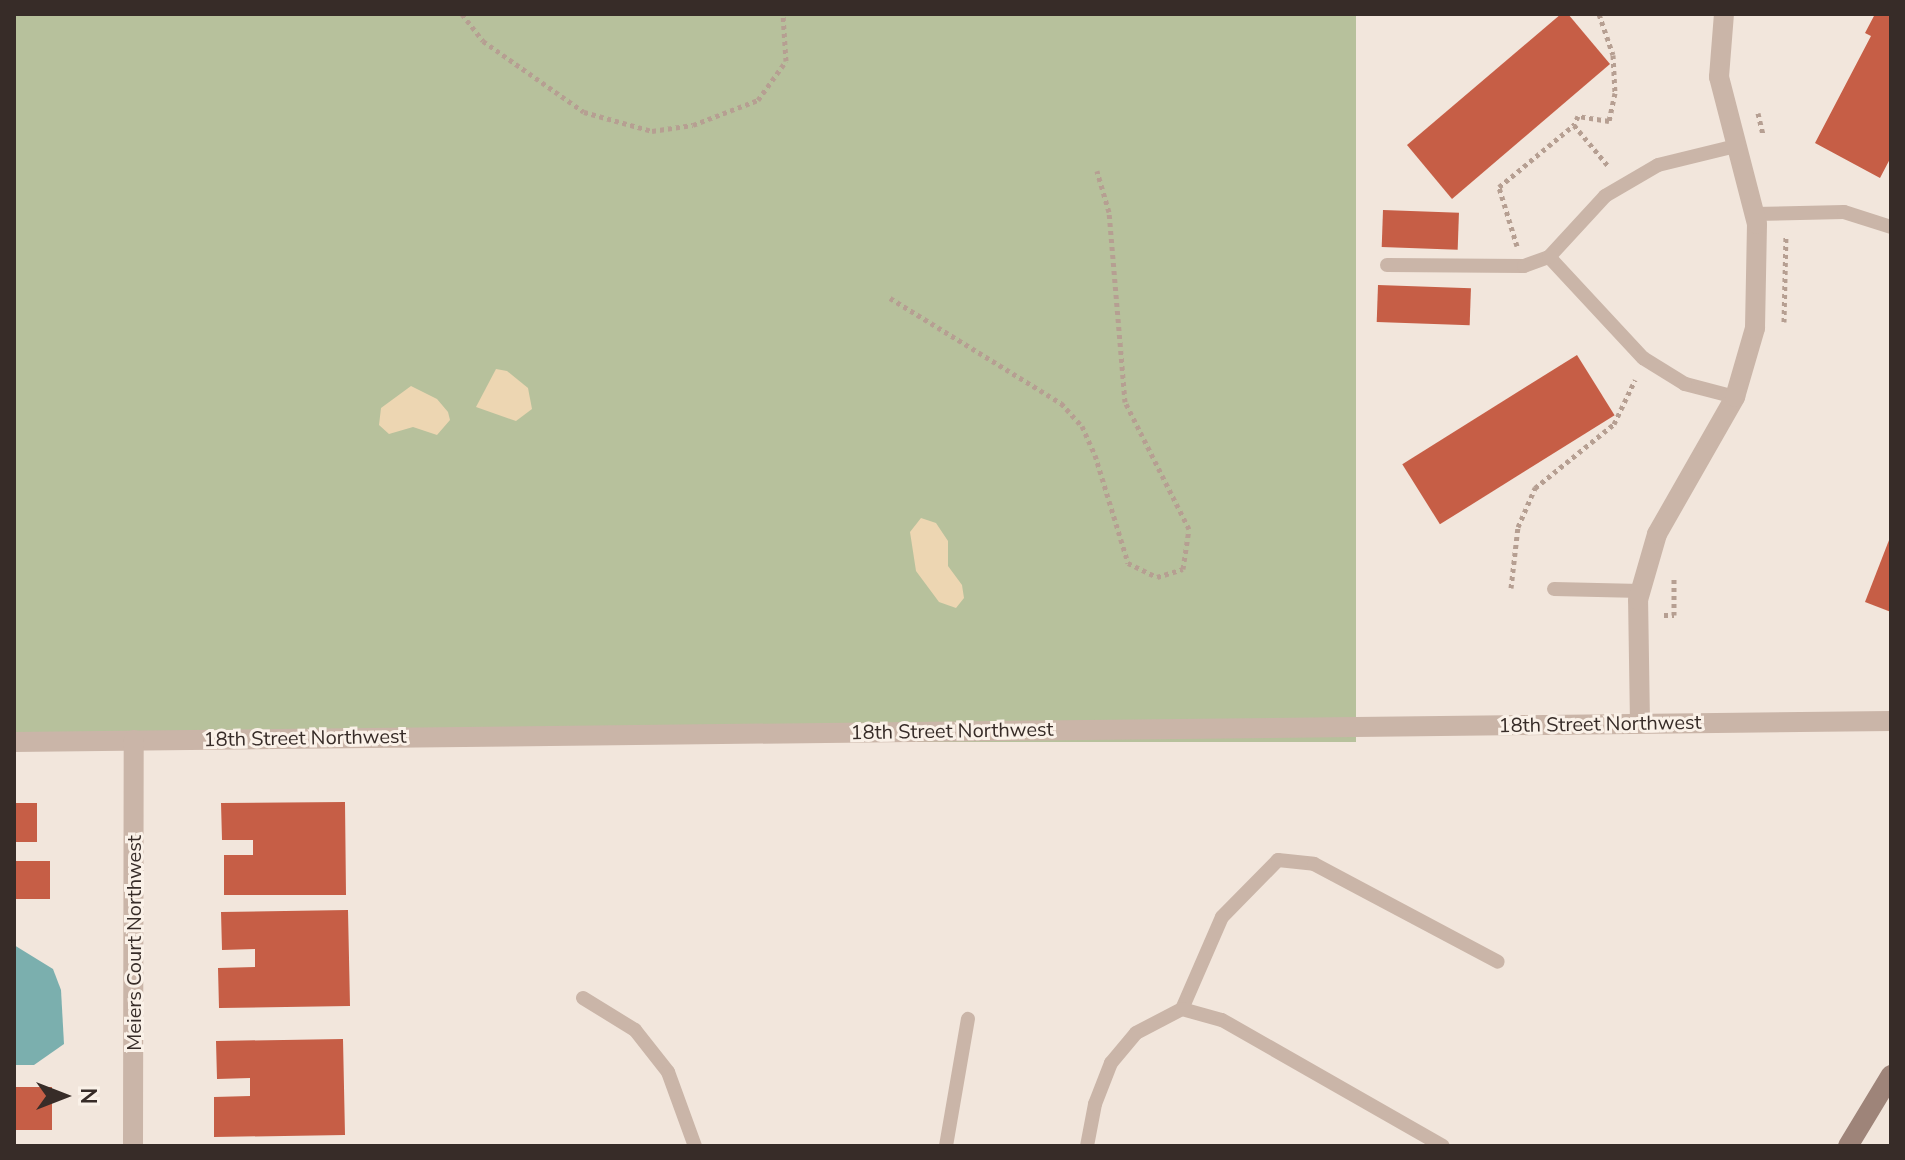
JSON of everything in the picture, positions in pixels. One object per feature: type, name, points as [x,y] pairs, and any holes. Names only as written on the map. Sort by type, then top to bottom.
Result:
[{"type":"street","points":[[1640,723],[1641,591],[1657,534],[1735,397],[1755,328],[1754,214],[1719,77],[1724,14]]},
{"type":"street","name":"18th Street Northwest","points":[[14,742],[1891,721]]},
{"type":"street","name":"Meiers Court Northwest","points":[[133,1146],[134,740]]},
{"type":"street","points":[[1848,1146],[1891,1075]]},
{"type":"lane","points":[[1387,265],[1524,266],[1549,257],[1605,196],[1658,165],[1736,146]]},
{"type":"lane","points":[[1754,214],[1844,212],[1891,227]]},
{"type":"lane","points":[[1549,257],[1643,358],[1685,384],[1735,397]]},
{"type":"lane","points":[[1554,589],[1641,591]]},
{"type":"lane","points":[[1087,1146],[1111,1063],[1136,1033],[1182,1009],[1222,917],[1278,860],[1314,864],[1498,962]]},
{"type":"lane","points":[[583,998],[635,1030],[668,1072],[695,1146]]},
{"type":"lane","points":[[1182,1009],[1222,1020],[1443,1146]]},
{"type":"lane","points":[[946,1146],[968,1019]]},
{"type":"path","points":[[462,14],[483,41],[584,112],[652,131],[693,125],[758,100],[786,61],[783,14]]},
{"type":"path","points":[[1524,266],[1499,187],[1574,125],[1578,116],[1609,121],[1615,93],[1613,55],[1599,14]]},
{"type":"path","points":[[1574,125],[1624,185]]},
{"type":"path","points":[[890,298],[1061,403],[1082,426],[1095,455],[1128,563],[1157,577],[1183,569],[1189,529],[1125,402],[1109,212],[1097,171]]},
{"type":"path","points":[[1511,588],[1518,527],[1535,488],[1614,424],[1643,358]]},
{"type":"green space","points":[[14,14],[1356,14],[1356,742],[14,742]]},
{"type":"sand","points":[[496,369],[507,371],[528,388],[532,409],[516,421],[476,407]]},
{"type":"sand","points":[[411,386],[437,399],[448,412],[450,420],[437,435],[413,427],[389,434],[379,425],[381,408]]},
{"type":"sand","points":[[921,518],[936,523],[948,541],[948,566],[962,585],[964,598],[956,608],[939,602],[916,571],[910,532]]},
{"type":"water","points":[[14,945],[53,969],[61,990],[64,1044],[34,1065],[14,1065]]},
{"type":"building","points":[[1561,14],[1568,14],[1610,64],[1452,199],[1407,145]]},
{"type":"building","points":[[1875,14],[1891,14],[1891,157],[1880,178],[1815,143],[1871,36],[1865,33]]},
{"type":"building","points":[[1383,210],[1459,213],[1458,250],[1382,247]]},
{"type":"building","points":[[1378,285],[1471,288],[1470,325],[1377,322]]},
{"type":"building","points":[[1577,355],[1615,415],[1440,524],[1402,464]]},
{"type":"building","points":[[1891,535],[1891,612],[1865,602]]},
{"type":"building","points":[[345,802],[346,895],[224,895],[224,855],[253,855],[253,840],[222,840],[221,803]]},
{"type":"building","points":[[14,803],[37,803],[37,842],[14,842]]},
{"type":"building","points":[[14,861],[50,861],[50,899],[14,899]]},
{"type":"building","points":[[348,910],[350,1006],[219,1008],[218,968],[255,967],[255,949],[222,950],[221,912]]},
{"type":"building","points":[[343,1039],[345,1135],[214,1137],[214,1097],[250,1096],[250,1078],[217,1079],[216,1041]]},
{"type":"building","points":[[14,1087],[52,1087],[52,1130],[14,1130]]}]
